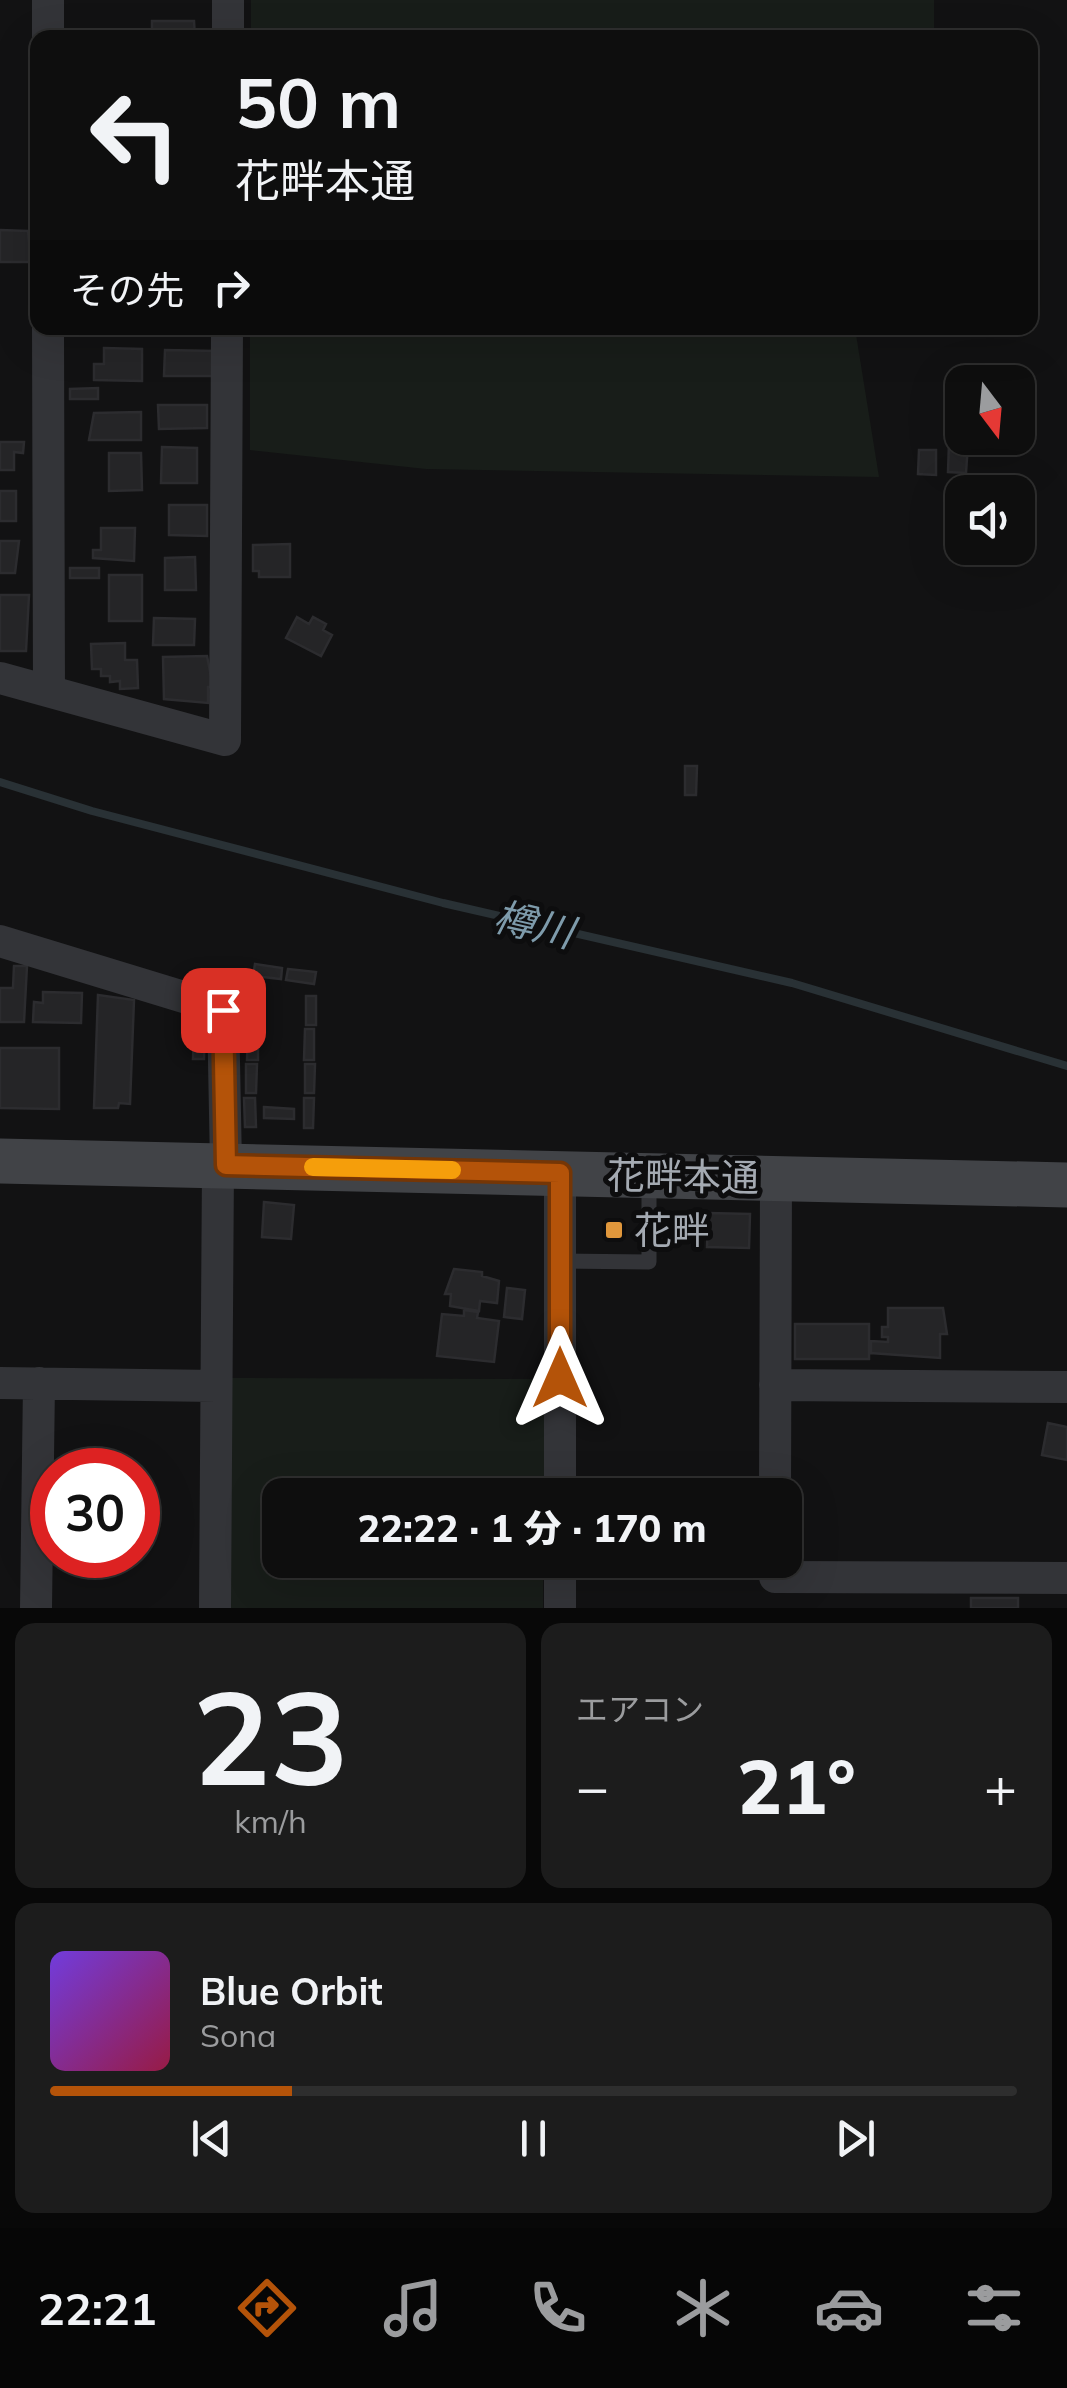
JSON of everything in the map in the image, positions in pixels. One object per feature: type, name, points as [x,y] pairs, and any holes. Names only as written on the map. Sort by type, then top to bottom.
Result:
[{"type":"street","points":[[48,0],[48,30]]},
{"type":"street","points":[[228,0],[228,30]]},
{"type":"street","points":[[48,335],[49,691]]},
{"type":"street","points":[[0,678],[225,740],[226,335]]},
{"type":"street","points":[[0,941],[223,1010],[215,1608]]},
{"type":"street","name":"花畔本通","points":[[0,1161],[1067,1186]]},
{"type":"street","points":[[560,1173],[560,1478]]},
{"type":"street","points":[[776,1178],[776,1478]]},
{"type":"street","points":[[0,1383],[216,1386]]},
{"type":"street","points":[[36,1608],[39,1384]]},
{"type":"street","points":[[776,1385],[1067,1388]]},
{"type":"street","points":[[560,1578],[560,1608]]},
{"type":"street","points":[[776,1582],[1067,1578]]},
{"type":"lane","points":[[560,1262],[650,1262],[648,1176]]},
{"type":"shaded area","points":[[251,0],[934,0],[934,30],[251,30]]},
{"type":"shaded area","points":[[250,335],[856,335],[879,477],[426,469],[250,450]]},
{"type":"shaded area","points":[[230,1378],[545,1379],[544,1478],[262,1478],[262,1578],[543,1578],[543,1608],[230,1608]]},
{"type":"building","points":[[152,21],[194,21],[195,30],[152,30]]},
{"type":"building","points":[[0,230],[28,231],[30,262],[0,262]]},
{"type":"building","points":[[104,348],[142,349],[142,381],[94,380],[94,364],[104,364]]},
{"type":"building","points":[[165,350],[215,351],[214,376],[164,376]]},
{"type":"building","points":[[98,388],[98,399],[70,399],[70,389]]},
{"type":"building","points":[[158,405],[207,405],[207,428],[159,429]]},
{"type":"building","points":[[141,412],[141,440],[89,440],[94,413]]},
{"type":"building","points":[[0,442],[24,442],[23,453],[14,452],[14,470],[0,470]]},
{"type":"building","points":[[162,447],[197,448],[197,483],[161,483]]},
{"type":"building","points":[[919,450],[936,450],[936,475],[918,474]]},
{"type":"building","points":[[109,453],[141,453],[142,490],[109,491]]},
{"type":"building","points":[[949,455],[967,455],[966,473],[948,472]]},
{"type":"building","points":[[0,491],[16,491],[16,521],[0,521]]},
{"type":"building","points":[[169,505],[207,505],[207,536],[169,535]]},
{"type":"building","points":[[101,528],[135,528],[134,561],[93,558],[93,550],[101,550]]},
{"type":"building","points":[[0,541],[19,541],[15,573],[0,573]]},
{"type":"building","points":[[290,544],[290,577],[259,577],[259,571],[253,571],[253,545]]},
{"type":"building","points":[[195,557],[196,590],[165,590],[165,558]]},
{"type":"building","points":[[70,568],[99,568],[99,578],[70,578]]},
{"type":"building","points":[[109,575],[142,575],[142,621],[109,621]]},
{"type":"building","points":[[0,595],[29,595],[26,651],[0,651]]},
{"type":"building","points":[[297,617],[309,624],[313,617],[326,624],[323,630],[332,635],[321,656],[286,638]]},
{"type":"building","points":[[154,618],[195,619],[194,645],[153,645]]},
{"type":"building","points":[[125,643],[125,660],[137,660],[138,688],[120,689],[120,681],[110,682],[110,676],[101,676],[101,669],[92,669],[91,644]]},
{"type":"building","points":[[207,656],[213,687],[208,687],[208,703],[164,699],[163,657]]},
{"type":"building","points":[[685,766],[697,766],[696,795],[685,795]]},
{"type":"building","points":[[255,964],[282,968],[281,979],[253,976]]},
{"type":"building","points":[[14,966],[27,966],[24,1022],[0,1022],[0,988],[13,988]]},
{"type":"building","points":[[288,969],[316,972],[314,984],[286,980]]},
{"type":"building","points":[[43,992],[82,993],[81,1023],[33,1022],[34,1002],[43,1003]]},
{"type":"building","points":[[98,995],[134,1000],[130,1104],[119,1103],[118,1108],[94,1108]]},
{"type":"building","points":[[306,996],[316,996],[316,1025],[306,1025]]},
{"type":"building","points":[[194,1029],[205,1030],[204,1059],[193,1059]]},
{"type":"building","points":[[305,1029],[314,1029],[314,1060],[304,1060]]},
{"type":"building","points":[[248,1031],[258,1031],[258,1060],[247,1060]]},
{"type":"building","points":[[0,1048],[59,1048],[59,1109],[0,1108]]},
{"type":"building","points":[[246,1064],[257,1064],[256,1093],[246,1093]]},
{"type":"building","points":[[305,1064],[315,1064],[314,1093],[305,1093]]},
{"type":"building","points":[[244,1098],[255,1098],[256,1127],[245,1127]]},
{"type":"building","points":[[304,1098],[314,1098],[313,1128],[304,1128]]},
{"type":"building","points":[[264,1107],[294,1109],[294,1119],[264,1118]]},
{"type":"building","points":[[264,1202],[294,1205],[291,1239],[262,1237]]},
{"type":"building","points":[[708,1213],[750,1214],[749,1248],[707,1247]]},
{"type":"building","points":[[454,1269],[482,1272],[482,1276],[499,1281],[497,1303],[480,1301],[479,1311],[450,1306],[451,1294],[445,1294]]},
{"type":"building","points":[[507,1288],[525,1290],[522,1319],[504,1317]]},
{"type":"building","points":[[888,1308],[943,1308],[947,1334],[940,1334],[940,1358],[871,1353],[871,1341],[888,1342],[888,1337],[882,1337],[882,1327],[888,1327]]},
{"type":"building","points":[[464,1310],[478,1312],[477,1318],[499,1321],[494,1362],[437,1356],[442,1314],[464,1316]]},
{"type":"building","points":[[795,1324],[869,1324],[869,1359],[795,1359]]},
{"type":"building","points":[[1048,1423],[1067,1427],[1067,1460],[1042,1455]]},
{"type":"building","points":[[971,1598],[1018,1598],[1018,1608],[971,1608]]},
{"type":"waterway","name":"樽川","points":[[0,782],[92,811],[443,903],[792,983],[1067,1066]]},
{"type":"slow traffic","points":[[313,1167],[452,1170]]},
{"type":"place","name":"花畔","points":[[614,1230]]},
{"type":"route","points":[[223,1010],[226,1165],[560,1173],[560,1378]]}]
